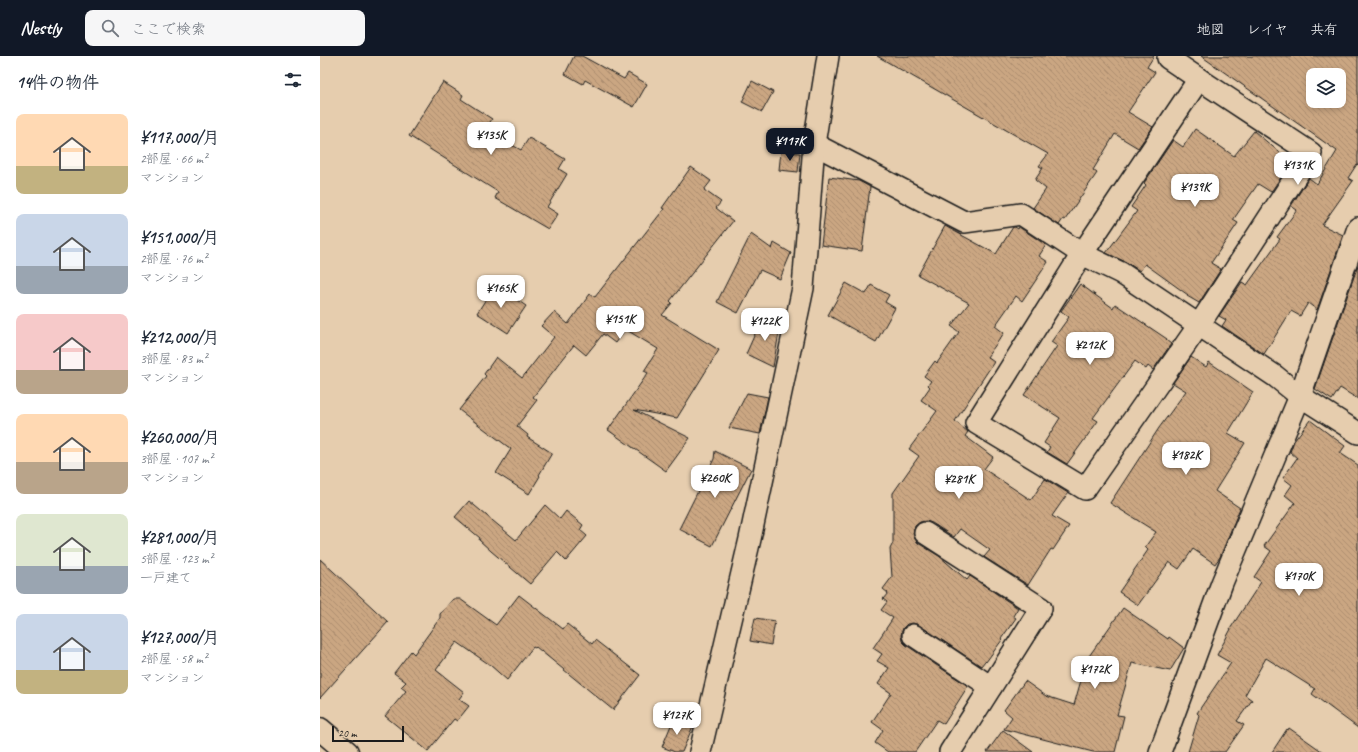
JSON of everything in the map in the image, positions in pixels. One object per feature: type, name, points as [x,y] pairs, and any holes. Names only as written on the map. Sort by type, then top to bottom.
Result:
[{"type":"street","points":[[700,752],[750,538],[803,288],[814,144],[828,56]]},
{"type":"street","points":[[1168,58],[1311,154],[1199,325],[1085,489],[976,423],[1082,254],[1199,79]]},
{"type":"street","points":[[814,144],[964,222],[1021,214],[1082,254],[1122,273],[1274,376],[1300,396],[1358,432]]},
{"type":"street","points":[[1160,752],[1222,583],[1300,396],[1358,228]]},
{"type":"street","points":[[924,533],[1041,608],[950,752]]},
{"type":"street","points":[[913,635],[991,687]]},
{"type":"street","points":[[320,729],[347,752]]},
{"type":"building","points":[[574,56],[582,56],[624,79],[628,73],[647,84],[634,107],[585,80],[583,84],[565,74]]},
{"type":"building","points":[[877,56],[1154,56],[1147,67],[1155,72],[1128,112],[1153,127],[1138,148],[1115,134],[1093,170],[1097,173],[1065,220],[1063,219],[1059,225],[1033,208],[1046,189],[1035,180],[1043,168],[1039,166],[1048,154]]},
{"type":"building","points":[[1201,56],[1358,56],[1358,165],[1357,164],[1348,178],[1353,181],[1322,225],[1343,235],[1317,310],[1308,303],[1300,316],[1291,311],[1264,354],[1222,326],[1226,320],[1219,316],[1242,282],[1247,285],[1280,239],[1277,237],[1297,210],[1291,206],[1309,178],[1317,184],[1337,151]]},
{"type":"building","points":[[752,81],[773,92],[762,112],[742,102]]},
{"type":"building","points":[[443,82],[463,95],[461,99],[492,119],[485,130],[521,150],[529,138],[565,159],[559,169],[567,174],[547,207],[558,214],[548,229],[495,198],[498,192],[409,136]]},
{"type":"building","points":[[1195,129],[1234,156],[1254,131],[1291,162],[1271,192],[1258,184],[1233,220],[1238,223],[1211,263],[1221,269],[1199,303],[1187,296],[1188,295],[1145,264],[1140,271],[1126,262],[1106,253],[1137,211],[1131,207],[1146,185],[1144,183],[1173,140],[1183,147]]},
{"type":"building","points":[[781,151],[800,153],[798,172],[779,170]]},
{"type":"building","points":[[691,167],[711,181],[704,190],[721,202],[716,208],[733,221],[670,301],[672,303],[662,315],[719,350],[677,418],[634,410],[690,438],[666,471],[608,430],[648,373],[644,371],[658,349],[625,329],[615,343],[603,334],[586,355],[574,345],[533,397],[537,400],[517,426],[528,435],[527,437],[552,453],[529,494],[496,473],[511,449],[459,410],[486,376],[484,374],[496,357],[522,378],[554,337],[541,326],[554,312],[568,324],[590,294],[595,297],[664,209],[662,208]]},
{"type":"building","points":[[829,177],[859,181],[870,187],[862,251],[821,245]]},
{"type":"building","points":[[945,226],[996,254],[1013,227],[1018,229],[1019,227],[1046,245],[1039,256],[1048,262],[1022,301],[1016,296],[995,326],[1004,333],[987,357],[994,362],[955,421],[968,432],[965,436],[993,457],[984,469],[1031,500],[1045,479],[1068,493],[1052,516],[1069,526],[1053,550],[1051,549],[1028,585],[984,557],[990,550],[960,529],[954,537],[932,523],[926,521],[920,522],[915,526],[913,533],[918,543],[939,556],[967,580],[970,576],[1018,608],[1013,616],[1016,618],[1001,639],[1002,640],[986,662],[985,661],[981,666],[919,625],[913,623],[907,624],[903,628],[901,635],[902,641],[906,645],[968,686],[944,724],[937,720],[915,752],[888,752],[875,743],[883,730],[872,722],[891,693],[878,684],[889,668],[877,661],[882,654],[873,648],[893,618],[881,610],[887,602],[883,599],[888,593],[883,589],[892,577],[890,549],[893,543],[893,493],[919,456],[909,449],[937,411],[921,400],[930,387],[928,385],[931,381],[924,376],[935,361],[937,363],[959,332],[951,326],[969,303],[918,275]]},
{"type":"building","points":[[751,234],[772,249],[774,243],[791,253],[780,279],[760,270],[738,313],[717,302]]},
{"type":"building","points":[[1358,265],[1358,399],[1340,388],[1332,400],[1315,389]]},
{"type":"building","points":[[846,283],[866,294],[871,285],[889,295],[885,302],[895,308],[876,342],[828,315]]},
{"type":"building","points":[[1080,284],[1113,308],[1115,304],[1167,339],[1166,340],[1171,344],[1153,370],[1148,366],[1146,369],[1135,361],[1093,418],[1098,421],[1067,464],[1047,452],[1050,447],[1044,443],[1060,418],[1024,395],[1057,346],[1051,342],[1069,317],[1061,311]]},
{"type":"building","points":[[495,285],[526,306],[508,333],[477,313]]},
{"type":"building","points":[[762,318],[781,321],[773,367],[746,354]]},
{"type":"building","points":[[1191,357],[1206,367],[1209,362],[1253,392],[1228,433],[1245,443],[1215,491],[1240,508],[1220,557],[1215,564],[1193,549],[1179,569],[1169,562],[1138,605],[1119,592],[1148,550],[1145,547],[1156,532],[1110,503],[1159,428],[1186,391],[1173,383]]},
{"type":"building","points":[[747,393],[768,397],[760,434],[729,428]]},
{"type":"building","points":[[1310,420],[1345,446],[1340,453],[1358,465],[1358,728],[1312,694],[1315,689],[1266,658],[1245,695],[1252,700],[1237,721],[1244,725],[1225,752],[1188,752],[1199,715],[1197,713],[1231,663],[1217,655],[1230,629],[1261,582],[1254,577],[1271,551],[1264,546],[1295,503],[1285,495],[1292,485],[1283,478],[1297,458],[1290,452],[1294,441]]},
{"type":"building","points":[[715,451],[751,469],[712,546],[679,529],[714,459]]},
{"type":"building","points":[[469,501],[516,540],[545,505],[560,519],[566,511],[583,525],[580,530],[587,536],[566,561],[557,552],[530,584],[491,551],[479,540],[480,538],[455,517]]},
{"type":"building","points":[[320,559],[388,622],[320,698]]},
{"type":"building","points":[[519,595],[563,629],[567,624],[592,644],[595,640],[640,675],[613,710],[536,647],[533,647],[507,680],[490,665],[457,642],[436,670],[464,692],[459,699],[469,706],[457,721],[454,719],[428,751],[385,716],[406,691],[401,687],[406,682],[394,673],[411,651],[414,654],[440,618],[440,614],[453,599],[460,599],[496,625]]},
{"type":"building","points":[[1123,608],[1168,639],[1169,637],[1184,648],[1170,671],[1132,663],[1117,715],[1124,716],[1115,752],[1093,752],[1004,729],[1012,717],[1004,710],[1025,681],[1046,696],[1074,705],[1087,659]]},
{"type":"building","points":[[755,618],[775,621],[771,645],[750,641]]},
{"type":"building","points":[[674,718],[693,726],[682,752],[675,752],[662,747]]},
{"type":"building","points":[[1289,728],[1323,752],[1272,752]]},
{"type":"building","points":[[1003,730],[1033,752],[987,752]]}]
